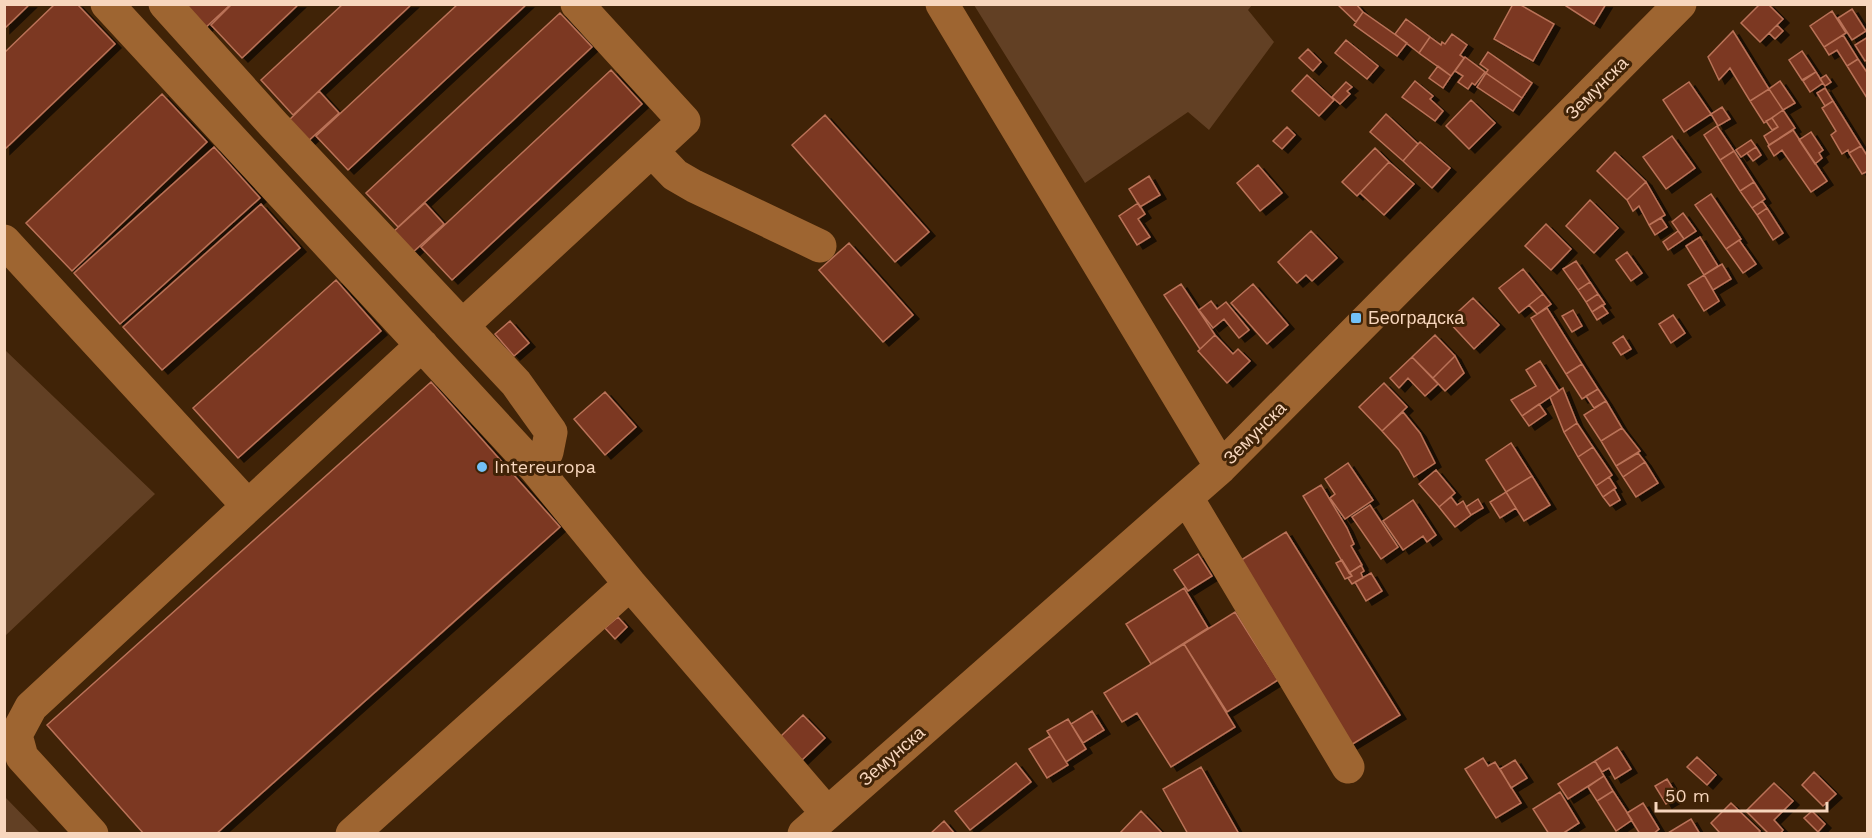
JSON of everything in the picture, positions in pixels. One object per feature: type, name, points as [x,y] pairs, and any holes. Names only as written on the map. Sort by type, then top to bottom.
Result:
[{"type":"street","points":[[107,4],[535,468],[630,584],[815,824]]},
{"type":"street","points":[[165,4],[274,125],[516,382],[551,432],[548,452],[535,468]]},
{"type":"street","points":[[463,326],[684,121],[577,4]]},
{"type":"street","points":[[942,4],[1221,467]]},
{"type":"street","name":"Земунска","points":[[815,824],[1221,467],[1680,4]]},
{"type":"street","points":[[652,151],[666,168],[684,180],[820,246]]},
{"type":"street","points":[[4,241],[248,506]]},
{"type":"street","points":[[92,834],[22,757],[16,735],[30,707],[422,345]]},
{"type":"street","points":[[1187,498],[1348,767]]},
{"type":"street","points":[[352,834],[630,584]]},
{"type":"shaded area","points":[[974,5],[1252,5],[1248,10],[1274,42],[1209,130],[1188,112],[1085,183]]},
{"type":"shaded area","points":[[5,350],[155,494],[5,636]]},
{"type":"shaded area","points":[[5,797],[40,833],[5,833]]},
{"type":"building","points":[[4,4],[30,4],[4,29]]},
{"type":"building","points":[[55,4],[77,4],[115,44],[4,150],[4,53]]},
{"type":"building","points":[[190,4],[231,4],[204,29],[186,9]]},
{"type":"building","points":[[232,4],[299,4],[242,58],[211,25]]},
{"type":"building","points":[[343,4],[412,4],[293,115],[261,80]]},
{"type":"building","points":[[458,4],[527,4],[348,170],[316,136]]},
{"type":"building","points":[[1337,4],[1356,4],[1363,12],[1356,22]]},
{"type":"building","points":[[1513,4],[1519,4],[1554,24],[1533,61],[1494,39]]},
{"type":"building","points":[[1567,4],[1606,4],[1594,24],[1566,6]]},
{"type":"building","points":[[1760,4],[1768,4],[1783,19],[1760,42],[1741,23]]},
{"type":"building","points":[[1852,9],[1866,31],[1852,40],[1838,18]]},
{"type":"building","points":[[1832,11],[1846,33],[1824,47],[1810,26]]},
{"type":"building","points":[[1363,12],[1407,43],[1397,56],[1354,25]]},
{"type":"building","points":[[560,13],[592,47],[398,227],[366,193]]},
{"type":"building","points":[[1406,19],[1430,37],[1419,53],[1395,34]]},
{"type":"building","points":[[1777,25],[1783,31],[1775,39],[1769,33]]},
{"type":"building","points":[[1733,31],[1769,89],[1750,101],[1730,68],[1719,80],[1708,57]]},
{"type":"building","points":[[1452,34],[1467,45],[1460,55],[1464,58],[1451,76],[1419,53],[1430,37],[1441,45],[1442,42],[1445,44]]},
{"type":"building","points":[[1843,35],[1858,59],[1847,66],[1837,50],[1829,55],[1824,47]]},
{"type":"building","points":[[1868,37],[1868,59],[1865,61],[1855,45]]},
{"type":"building","points":[[1346,40],[1378,66],[1367,79],[1335,53]]},
{"type":"building","points":[[1308,49],[1321,62],[1313,71],[1299,58]]},
{"type":"building","points":[[1802,51],[1816,72],[1802,80],[1789,60]]},
{"type":"building","points":[[1488,52],[1532,83],[1522,98],[1486,73],[1488,70],[1480,64]]},
{"type":"building","points":[[1465,57],[1485,72],[1475,85],[1472,83],[1468,89],[1458,82],[1463,76],[1455,71]]},
{"type":"building","points":[[1858,59],[1868,74],[1867,98],[1847,66]]},
{"type":"building","points":[[1438,66],[1451,76],[1443,88],[1429,78]]},
{"type":"building","points":[[611,70],[642,104],[452,280],[421,247]]},
{"type":"building","points":[[1816,72],[1823,83],[1810,92],[1803,81]]},
{"type":"building","points":[[1486,73],[1522,98],[1513,111],[1477,87]]},
{"type":"building","points":[[1307,75],[1334,100],[1319,116],[1292,91]]},
{"type":"building","points":[[1826,75],[1831,82],[1825,86],[1820,79]]},
{"type":"building","points":[[1415,81],[1433,96],[1430,99],[1443,111],[1435,121],[1402,97]]},
{"type":"building","points":[[1780,81],[1795,103],[1783,110],[1769,89]]},
{"type":"building","points":[[1346,82],[1352,87],[1347,91],[1350,94],[1340,104],[1332,97]]},
{"type":"building","points":[[1689,82],[1711,114],[1684,132],[1663,100]]},
{"type":"building","points":[[1825,88],[1833,101],[1825,106],[1817,93]]},
{"type":"building","points":[[1769,89],[1783,110],[1764,123],[1750,101]]},
{"type":"building","points":[[319,91],[339,113],[306,143],[287,122]]},
{"type":"building","points":[[162,94],[207,142],[72,271],[26,223]]},
{"type":"building","points":[[1471,100],[1495,123],[1469,149],[1446,126]]},
{"type":"building","points":[[1833,101],[1861,146],[1849,153],[1848,150],[1842,154],[1831,135],[1836,131],[1822,108]]},
{"type":"building","points":[[1722,107],[1730,119],[1718,126],[1711,114]]},
{"type":"building","points":[[1783,110],[1795,128],[1769,145],[1764,136],[1778,127],[1772,118]]},
{"type":"building","points":[[1386,114],[1418,144],[1403,161],[1370,132]]},
{"type":"building","points":[[825,115],[929,232],[895,262],[792,145]]},
{"type":"building","points":[[1772,118],[1778,127],[1772,130],[1766,121]]},
{"type":"building","points":[[1717,126],[1734,151],[1720,160],[1704,135]]},
{"type":"building","points":[[1287,127],[1295,135],[1282,149],[1273,141]]},
{"type":"building","points":[[1793,130],[1827,181],[1811,192],[1782,150],[1774,156],[1768,146]]},
{"type":"building","points":[[1811,132],[1823,150],[1819,153],[1822,158],[1815,164],[1799,140]]},
{"type":"building","points":[[1672,136],[1695,168],[1666,189],[1643,157]]},
{"type":"building","points":[[1751,140],[1756,147],[1741,157],[1736,150]]},
{"type":"building","points":[[1420,142],[1450,168],[1432,188],[1403,161]]},
{"type":"building","points":[[1861,146],[1868,157],[1868,171],[1862,174],[1849,153]]},
{"type":"building","points":[[214,147],[260,198],[120,324],[74,273]]},
{"type":"building","points":[[1756,147],[1761,155],[1753,161],[1747,153]]},
{"type":"building","points":[[1375,148],[1389,162],[1357,196],[1342,182]]},
{"type":"building","points":[[1734,151],[1754,182],[1740,191],[1720,160]]},
{"type":"building","points":[[1615,152],[1646,182],[1627,200],[1597,171]]},
{"type":"building","points":[[1389,162],[1414,184],[1384,215],[1360,193]]},
{"type":"building","points":[[1258,165],[1282,193],[1260,211],[1237,183]]},
{"type":"building","points":[[1149,176],[1160,195],[1140,207],[1129,189]]},
{"type":"building","points":[[1646,182],[1665,215],[1649,225],[1639,206],[1633,211],[1627,200]]},
{"type":"building","points":[[1754,182],[1765,199],[1752,208],[1740,191]]},
{"type":"building","points":[[1711,194],[1741,239],[1726,249],[1695,205]]},
{"type":"building","points":[[1590,200],[1618,228],[1594,253],[1566,226]]},
{"type":"building","points":[[1762,201],[1767,208],[1757,215],[1752,208]]},
{"type":"building","points":[[425,203],[444,224],[412,253],[393,232]]},
{"type":"building","points":[[1138,203],[1145,214],[1138,219],[1150,237],[1137,245],[1119,216]]},
{"type":"building","points":[[261,204],[300,248],[162,370],[123,327]]},
{"type":"building","points":[[1767,208],[1783,233],[1773,240],[1757,215]]},
{"type":"building","points":[[1683,213],[1696,231],[1684,239],[1672,222]]},
{"type":"building","points":[[1661,218],[1667,227],[1655,235],[1649,225]]},
{"type":"building","points":[[1546,224],[1571,249],[1551,270],[1525,246]]},
{"type":"building","points":[[1311,231],[1337,258],[1312,281],[1306,275],[1297,283],[1278,262]]},
{"type":"building","points":[[1678,231],[1684,239],[1668,250],[1663,242]]},
{"type":"building","points":[[1700,237],[1718,266],[1704,275],[1686,246]]},
{"type":"building","points":[[1739,240],[1756,264],[1743,273],[1726,249]]},
{"type":"building","points":[[849,243],[913,315],[883,342],[819,270]]},
{"type":"building","points":[[1627,252],[1642,273],[1631,281],[1616,260]]},
{"type":"building","points":[[1576,261],[1590,282],[1578,290],[1563,269]]},
{"type":"building","points":[[1722,264],[1731,279],[1713,290],[1704,275]]},
{"type":"building","points":[[1523,269],[1543,294],[1519,313],[1499,288]]},
{"type":"building","points":[[1704,275],[1719,301],[1704,311],[1688,285]]},
{"type":"building","points":[[336,280],[381,331],[238,458],[193,408]]},
{"type":"building","points":[[1590,282],[1598,294],[1586,302],[1578,290]]},
{"type":"building","points":[[1181,284],[1215,335],[1200,349],[1164,295]]},
{"type":"building","points":[[1253,284],[1288,325],[1267,344],[1231,303]]},
{"type":"building","points":[[1543,294],[1551,304],[1537,314],[1529,305]]},
{"type":"building","points":[[1598,294],[1605,304],[1592,312],[1586,302]]},
{"type":"building","points":[[1473,298],[1499,325],[1474,349],[1448,321]]},
{"type":"building","points":[[1211,301],[1217,309],[1226,302],[1249,330],[1239,338],[1224,319],[1213,328],[1199,310]]},
{"type":"building","points":[[1602,305],[1608,313],[1597,320],[1592,312]]},
{"type":"building","points":[[1547,308],[1582,364],[1566,374],[1531,318]]},
{"type":"building","points":[[1573,310],[1582,326],[1572,332],[1562,316]]},
{"type":"building","points":[[1673,315],[1685,333],[1671,343],[1659,324]]},
{"type":"building","points":[[510,321],[529,343],[514,356],[495,334]]},
{"type":"building","points":[[1215,335],[1233,354],[1238,349],[1250,361],[1227,383],[1198,351]]},
{"type":"building","points":[[1435,335],[1455,356],[1433,378],[1412,357]]},
{"type":"building","points":[[1623,336],[1631,349],[1621,355],[1613,343]]},
{"type":"building","points":[[1455,356],[1464,373],[1445,391],[1433,378]]},
{"type":"building","points":[[1412,357],[1438,384],[1425,396],[1408,378],[1399,388],[1390,378]]},
{"type":"building","points":[[1540,361],[1559,391],[1522,416],[1511,400],[1536,386],[1526,370]]},
{"type":"building","points":[[1582,364],[1598,389],[1582,399],[1566,374]]},
{"type":"building","points":[[431,382],[560,527],[216,834],[144,834],[47,725]]},
{"type":"building","points":[[1384,383],[1407,407],[1382,431],[1359,407]]},
{"type":"building","points":[[1563,388],[1577,423],[1564,432],[1550,397]]},
{"type":"building","points":[[1598,389],[1606,401],[1594,408],[1586,396]]},
{"type":"building","points":[[605,392],[636,427],[605,455],[574,419]]},
{"type":"building","points":[[1606,401],[1622,428],[1601,441],[1584,415]]},
{"type":"building","points":[[1539,404],[1546,414],[1529,426],[1522,416]]},
{"type":"building","points":[[1403,412],[1420,433],[1435,463],[1414,477],[1399,450],[1382,431]]},
{"type":"building","points":[[1577,423],[1593,447],[1578,457],[1564,432]]},
{"type":"building","points":[[1622,428],[1640,451],[1616,466],[1601,441]]},
{"type":"building","points":[[1511,443],[1532,476],[1506,492],[1486,460]]},
{"type":"building","points":[[1593,447],[1612,475],[1596,486],[1578,457]]},
{"type":"building","points":[[1638,453],[1645,462],[1623,477],[1616,466]]},
{"type":"building","points":[[1645,462],[1658,483],[1636,497],[1623,477]]},
{"type":"building","points":[[1348,463],[1373,500],[1345,519],[1330,498],[1335,494],[1325,479]]},
{"type":"building","points":[[1436,470],[1455,493],[1439,507],[1419,484]]},
{"type":"building","points":[[1532,476],[1550,505],[1524,521],[1506,492]]},
{"type":"building","points":[[1609,477],[1616,488],[1603,497],[1596,486]]},
{"type":"building","points":[[1321,485],[1347,528],[1354,544],[1351,546],[1362,565],[1349,573],[1303,496]]},
{"type":"building","points":[[1614,489],[1620,500],[1610,506],[1603,497]]},
{"type":"building","points":[[1506,492],[1516,508],[1500,518],[1490,502]]},
{"type":"building","points":[[1451,497],[1457,505],[1463,501],[1471,515],[1455,527],[1439,507]]},
{"type":"building","points":[[1478,499],[1483,508],[1471,515],[1466,507]]},
{"type":"building","points":[[1413,500],[1436,535],[1427,542],[1423,536],[1403,550],[1383,521]]},
{"type":"building","points":[[1370,505],[1398,547],[1381,559],[1352,517]]},
{"type":"building","points":[[1286,532],[1400,715],[1351,745],[1238,562]]},
{"type":"building","points":[[1198,554],[1212,576],[1188,591],[1174,570]]},
{"type":"building","points":[[1342,560],[1352,576],[1345,579],[1336,563]]},
{"type":"building","points":[[1361,565],[1364,571],[1361,573],[1363,578],[1352,584],[1348,578],[1352,576],[1349,573]]},
{"type":"building","points":[[1371,573],[1382,591],[1366,601],[1355,582]]},
{"type":"building","points":[[1184,588],[1208,628],[1151,664],[1126,624]]},
{"type":"building","points":[[1235,612],[1278,680],[1227,712],[1184,644]]},
{"type":"building","points":[[618,617],[627,627],[615,639],[605,628]]},
{"type":"building","points":[[1184,644],[1235,727],[1171,767],[1137,713],[1122,722],[1104,693]]},
{"type":"building","points":[[1092,711],[1104,730],[1083,743],[1071,724]]},
{"type":"building","points":[[803,715],[825,738],[802,760],[780,737]]},
{"type":"building","points":[[1068,719],[1086,749],[1066,762],[1047,731]]},
{"type":"building","points":[[1050,736],[1068,765],[1047,778],[1029,749]]},
{"type":"building","points":[[1617,747],[1631,769],[1615,779],[1609,768],[1602,772],[1595,761]]},
{"type":"building","points":[[1697,757],[1716,775],[1707,785],[1687,767]]},
{"type":"building","points":[[1483,758],[1488,766],[1495,762],[1521,803],[1496,818],[1465,769]]},
{"type":"building","points":[[1515,760],[1527,778],[1511,788],[1500,769]]},
{"type":"building","points":[[1595,761],[1604,776],[1568,799],[1558,784]]},
{"type":"building","points":[[1016,763],[1031,782],[970,830],[955,811]]},
{"type":"building","points":[[1201,767],[1239,834],[1188,834],[1163,789]]},
{"type":"building","points":[[1814,772],[1836,794],[1823,806],[1802,785]]},
{"type":"building","points":[[1604,776],[1613,791],[1597,801],[1588,787]]},
{"type":"building","points":[[1667,779],[1678,797],[1666,804],[1655,786]]},
{"type":"building","points":[[1774,783],[1793,801],[1774,820],[1783,830],[1780,834],[1769,834],[1746,811]]},
{"type":"building","points":[[1613,791],[1632,820],[1616,831],[1597,801]]},
{"type":"building","points":[[1560,792],[1579,823],[1562,834],[1549,834],[1533,809]]},
{"type":"building","points":[[1643,803],[1659,829],[1653,834],[1640,834],[1627,813]]},
{"type":"building","points":[[1731,803],[1760,831],[1757,834],[1717,834],[1719,832],[1711,823]]},
{"type":"building","points":[[1141,811],[1163,834],[1119,834]]},
{"type":"building","points":[[1812,811],[1825,824],[1818,832],[1804,818]]},
{"type":"building","points":[[1691,819],[1700,834],[1668,834],[1668,833]]},
{"type":"building","points":[[944,821],[955,834],[930,834]]},
{"type":"place","name":"Београдска","points":[[1356,318]]},
{"type":"place","name":"Intereuropa","points":[[482,467]]}]
